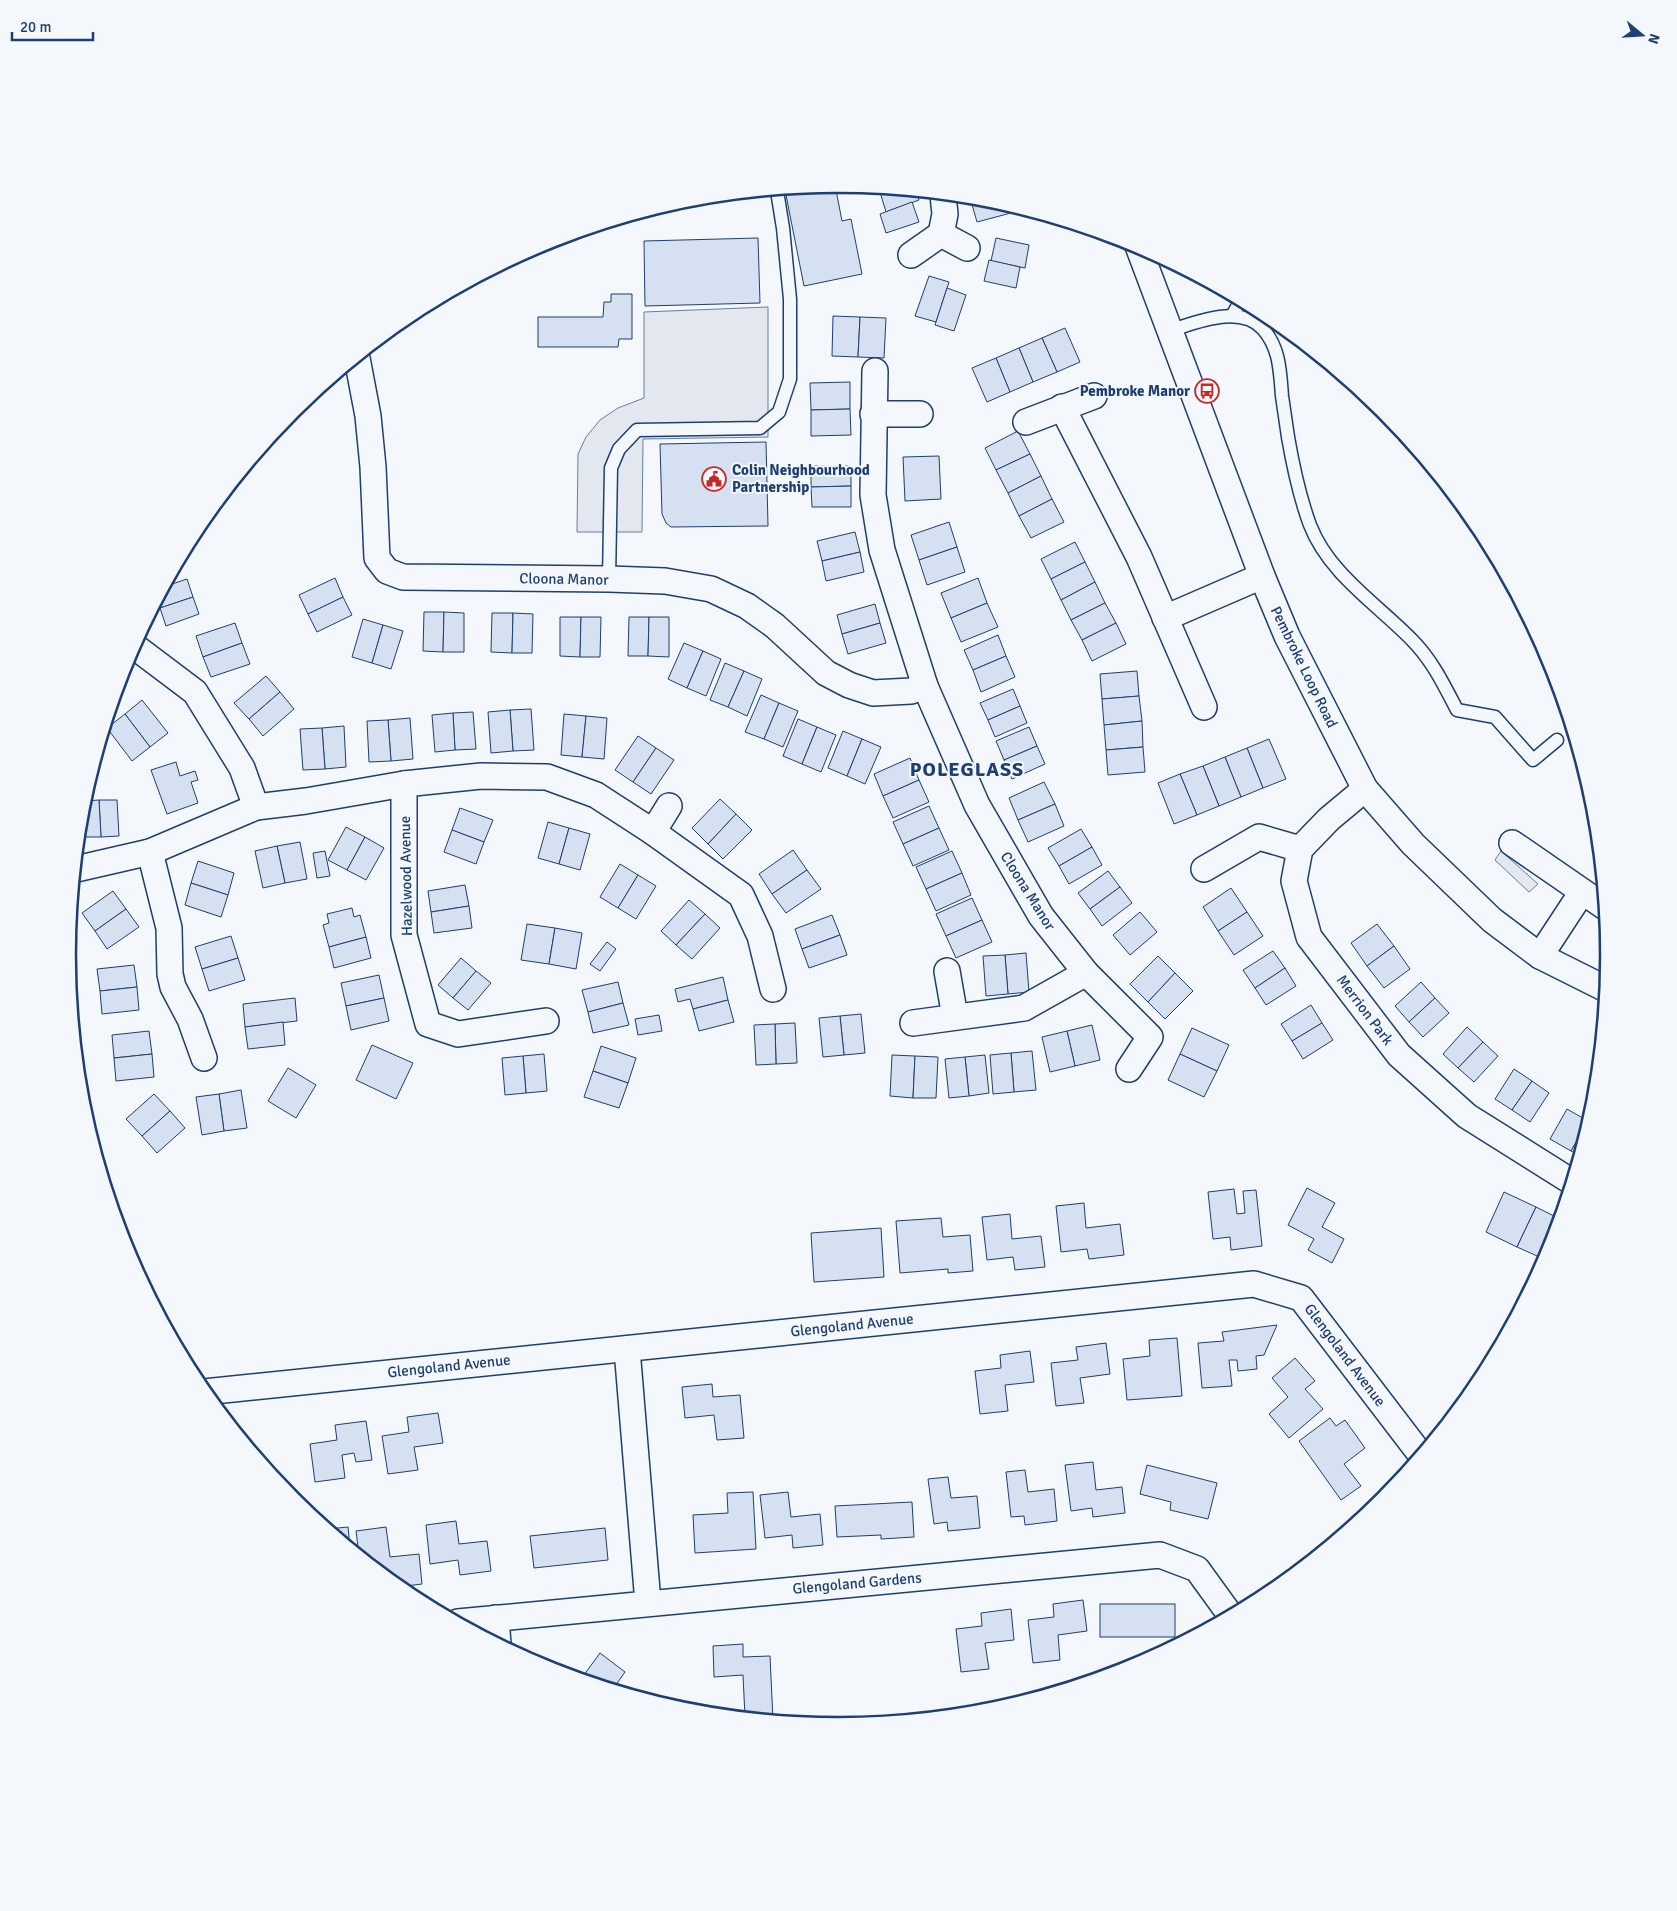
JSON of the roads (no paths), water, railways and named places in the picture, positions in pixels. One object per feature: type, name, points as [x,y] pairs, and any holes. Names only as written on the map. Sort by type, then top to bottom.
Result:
[{"type":"street","points":[[911,255],[942,234],[945,214],[944,201]]},
{"type":"street","points":[[942,234],[967,248]]},
{"type":"street","name":"Pembroke Loop Road","points":[[1142,256],[1262,576],[1291,644],[1366,789],[1413,844],[1492,920],[1540,956],[1600,986]]},
{"type":"street","name":"Cloona Manor","points":[[358,364],[368,416],[373,467],[377,558],[387,571],[403,577],[665,581],[711,589],[747,606],[775,626],[826,673],[849,685],[873,693],[911,691],[925,686]]},
{"type":"street","name":"Cloona Manor","points":[[874,370],[873,495],[882,550],[925,686],[977,805],[1041,916],[1086,973],[1150,1037],[1129,1069]]},
{"type":"street","points":[[1026,422],[1094,396]]},
{"type":"street","points":[[1062,407],[1139,557],[1204,707]]},
{"type":"street","points":[[873,414],[920,414]]},
{"type":"street","points":[[1166,618],[1262,576]]},
{"type":"street","points":[[140,651],[196,692],[242,768],[256,807]]},
{"type":"street","points":[[82,868],[150,852],[256,807],[306,801],[404,784],[481,776],[548,776],[596,795],[653,832],[741,895],[760,936],[772,989]]},
{"type":"street","name":"Hazelwood Avenue","points":[[404,784],[404,934],[428,1024],[458,1034],[546,1021]]},
{"type":"street","points":[[1204,869],[1259,837],[1300,849],[1329,819],[1366,789]]},
{"type":"street","points":[[653,832],[670,806]]},
{"type":"street","points":[[1512,843],[1599,903]]},
{"type":"street","name":"Merrion Park","points":[[1300,849],[1294,881],[1309,937],[1398,1055],[1467,1116],[1567,1179]]},
{"type":"street","points":[[150,852],[169,928],[170,974],[173,987],[190,1019],[204,1058]]},
{"type":"street","points":[[1540,956],[1582,892]]},
{"type":"street","points":[[947,971],[954,1017]]},
{"type":"street","points":[[913,1023],[1024,1008],[1086,973]]},
{"type":"street","name":"Glengoland Avenue","points":[[214,1391],[1254,1284],[1301,1298],[1418,1451]]},
{"type":"street","points":[[627,1349],[648,1603]]},
{"type":"street","name":"Glengoland Gardens","points":[[467,1621],[1160,1555],[1197,1569],[1228,1611]]},
{"type":"street","points":[[496,1618],[497,1637]]},
{"type":"lane","points":[[609,579],[611,468],[619,449],[636,430],[760,428],[779,412],[790,379],[790,299],[778,196]]},
{"type":"lane","points":[[1232,316],[1237,306]]},
{"type":"lane","points":[[1170,331],[1215,317],[1232,316],[1246,319],[1262,327],[1273,342],[1281,367],[1282,397],[1289,440],[1310,526],[1327,557],[1362,594],[1413,641],[1436,670],[1456,710],[1495,717],[1534,760],[1557,740]]},
{"type":"place","name":"Pembroke Manor","points":[[1207,391]]},
{"type":"place","name":"Colin Neighbourhood Partnership","points":[[714,479]]},
{"type":"district","name":"POLEGLASS","points":[[967,769]]}]
